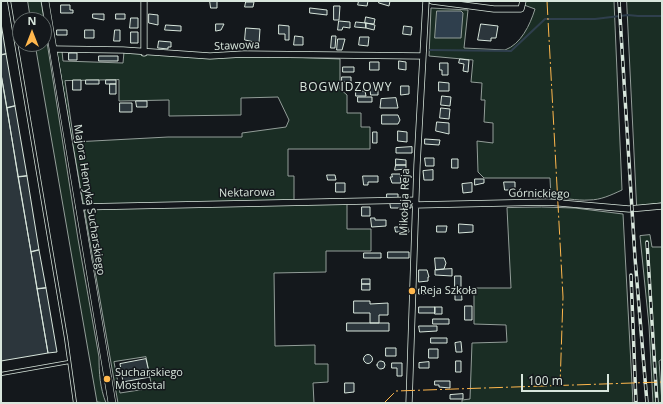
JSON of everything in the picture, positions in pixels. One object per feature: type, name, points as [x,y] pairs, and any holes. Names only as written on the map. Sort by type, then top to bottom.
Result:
[{"type":"street","name":"Majora Henryka Sucharskiego","points":[[45,1],[112,403]]},
{"type":"street","points":[[144,1],[144,53]]},
{"type":"street","name":"Mikołaja Reja","points":[[409,403],[415,203],[426,1]]},
{"type":"street","points":[[432,1],[494,9],[521,9],[523,1]]},
{"type":"street","name":"Stawowa","points":[[53,49],[123,50],[144,53],[210,56],[244,54],[423,56]]},
{"type":"street","name":"Górnickiego","points":[[415,203],[548,202],[628,209],[662,206]]},
{"type":"street","name":"Nektarowa","points":[[79,207],[415,203]]},
{"type":"lane","points":[[9,1],[75,403]]},
{"type":"lane","points":[[1,374],[69,362]]},
{"type":"green space","points":[[28,1],[41,1],[43,12],[30,12]]},
{"type":"green space","points":[[525,1],[614,1],[622,190],[606,197],[593,200],[561,198],[551,199],[550,178],[484,178],[478,172],[477,141],[493,143],[493,123],[484,122],[485,100],[481,100],[482,83],[471,82],[473,60],[429,56],[431,8],[468,10],[464,48],[505,50],[520,39],[535,9],[524,5]]},
{"type":"green space","points":[[627,1],[662,1],[662,203],[637,206]]},
{"type":"green space","points":[[62,51],[63,61],[123,63],[124,52],[215,58],[239,55],[340,59],[340,89],[347,95],[347,113],[361,113],[361,127],[370,127],[370,149],[288,149],[288,176],[294,176],[294,200],[347,199],[347,229],[371,229],[371,251],[326,251],[326,272],[274,273],[275,346],[315,345],[315,364],[328,364],[328,382],[313,383],[314,403],[118,403],[57,53]],"holes":[[[119,80],[119,101],[169,100],[169,116],[241,115],[241,98],[278,97],[289,120],[286,127],[242,133],[242,137],[168,137],[74,142],[65,81]],[[146,357],[152,388],[120,393],[114,362]]]},
{"type":"green space","points":[[36,52],[49,52],[78,239],[99,357],[101,386],[106,403],[97,402]]},
{"type":"green space","points":[[507,208],[575,208],[623,214],[633,403],[462,403],[462,400],[470,399],[472,343],[507,342],[506,325],[474,324],[474,288],[511,288]]},
{"type":"green space","points":[[650,235],[652,247],[662,247],[662,359],[659,361],[662,403],[653,403],[649,326],[640,236]]},
{"type":"water","points":[[437,11],[461,11],[463,13],[461,38],[435,38]]},
{"type":"building","points":[[210,1],[217,1],[217,8],[211,8]]},
{"type":"building","points":[[359,1],[368,1],[367,6],[358,5]]},
{"type":"building","points":[[379,1],[390,1],[389,6],[379,3]]},
{"type":"building","points":[[246,2],[254,2],[253,7],[245,7]]},
{"type":"building","points":[[61,5],[70,5],[70,10],[73,10],[73,13],[61,13]]},
{"type":"building","points":[[334,6],[340,6],[339,20],[334,20]]},
{"type":"building","points":[[310,8],[327,10],[327,15],[310,13]]},
{"type":"building","points":[[93,14],[104,14],[104,20],[93,18]]},
{"type":"building","points":[[116,14],[125,14],[125,19],[116,19]]},
{"type":"building","points":[[149,14],[158,15],[158,25],[149,23]]},
{"type":"building","points":[[366,17],[375,19],[374,24],[365,23]]},
{"type":"building","points":[[131,18],[138,18],[138,28],[130,28]]},
{"type":"building","points":[[339,21],[350,22],[350,28],[343,27],[342,30],[338,30]]},
{"type":"building","points":[[356,22],[366,23],[366,28],[355,27]]},
{"type":"building","points":[[1,23],[6,54],[1,55]]},
{"type":"building","points":[[366,23],[375,25],[374,30],[366,28]]},
{"type":"building","points":[[216,24],[224,24],[221,30],[216,31]]},
{"type":"building","points":[[481,24],[498,26],[496,38],[491,38],[491,41],[478,40]]},
{"type":"building","points":[[166,25],[181,26],[181,31],[165,30]]},
{"type":"building","points":[[279,25],[289,26],[289,40],[285,40],[285,34],[279,34]]},
{"type":"building","points":[[404,26],[412,27],[411,35],[403,34]]},
{"type":"building","points":[[246,28],[260,29],[259,43],[245,40]]},
{"type":"building","points":[[57,30],[67,30],[67,35],[57,35]]},
{"type":"building","points":[[85,30],[94,30],[94,38],[85,38]]},
{"type":"building","points":[[115,30],[120,30],[120,41],[114,41]]},
{"type":"building","points":[[131,32],[138,32],[138,43],[131,43]]},
{"type":"building","points":[[295,36],[303,37],[303,45],[294,45]]},
{"type":"building","points":[[332,36],[336,36],[335,48],[331,48]]},
{"type":"building","points":[[360,37],[369,37],[368,46],[359,45]]},
{"type":"building","points":[[338,39],[345,39],[342,50],[337,50]]},
{"type":"building","points":[[159,41],[171,42],[171,47],[168,47],[168,49],[158,48]]},
{"type":"building","points":[[69,53],[77,53],[77,60],[69,60]]},
{"type":"building","points":[[6,54],[15,106],[7,108],[1,74],[1,55]]},
{"type":"building","points":[[99,56],[118,56],[118,61],[99,61]]},
{"type":"building","points":[[460,59],[469,60],[468,72],[463,71],[464,64],[459,63]]},
{"type":"building","points":[[399,61],[406,62],[406,70],[399,69]]},
{"type":"building","points":[[370,62],[379,62],[379,70],[370,70]]},
{"type":"building","points":[[440,63],[448,63],[448,75],[442,75]]},
{"type":"building","points":[[343,67],[354,67],[354,72],[343,72]]},
{"type":"building","points":[[1,74],[48,353],[1,361]]},
{"type":"building","points":[[342,77],[351,77],[351,82],[342,82]]},
{"type":"building","points":[[73,80],[81,80],[81,90],[73,90]]},
{"type":"building","points":[[86,80],[99,80],[99,84],[86,84]]},
{"type":"building","points":[[106,80],[116,80],[116,84],[106,84]]},
{"type":"building","points":[[439,82],[449,83],[449,91],[439,91]]},
{"type":"building","points":[[110,84],[116,84],[116,94],[110,94]]},
{"type":"building","points":[[370,84],[378,84],[378,95],[371,95]]},
{"type":"building","points":[[401,86],[409,86],[409,94],[401,95]]},
{"type":"building","points":[[356,91],[365,91],[366,96],[356,96]]},
{"type":"building","points":[[442,96],[451,97],[450,106],[441,105]]},
{"type":"building","points":[[358,97],[372,97],[372,102],[358,102]]},
{"type":"building","points":[[396,98],[398,108],[380,108],[381,99]]},
{"type":"building","points":[[136,101],[147,101],[147,107],[137,107]]},
{"type":"building","points":[[120,103],[132,103],[132,112],[120,112]]},
{"type":"building","points":[[15,106],[27,176],[18,177],[7,108]]},
{"type":"building","points":[[441,108],[450,109],[449,119],[440,118]]},
{"type":"building","points":[[382,115],[398,115],[400,120],[398,124],[382,124]]},
{"type":"building","points":[[437,122],[449,123],[449,134],[436,131]]},
{"type":"building","points":[[398,131],[407,132],[407,142],[398,141]]},
{"type":"building","points":[[373,132],[377,132],[377,143],[373,143]]},
{"type":"building","points":[[425,139],[440,140],[439,145],[425,144]]},
{"type":"building","points":[[412,147],[412,153],[396,153],[396,148]]},
{"type":"building","points":[[425,158],[434,158],[434,166],[426,166]]},
{"type":"building","points":[[396,159],[406,160],[406,165],[396,165]]},
{"type":"building","points":[[452,159],[458,159],[458,168],[452,168]]},
{"type":"building","points":[[396,165],[406,165],[406,169],[395,170]]},
{"type":"building","points":[[433,170],[433,180],[424,180],[423,171]]},
{"type":"building","points":[[392,174],[400,174],[401,183],[392,183],[390,177],[392,177]]},
{"type":"building","points":[[327,175],[335,175],[336,180],[328,180]]},
{"type":"building","points":[[27,176],[39,250],[31,252],[18,177]]},
{"type":"building","points":[[363,176],[378,176],[378,182],[368,182],[368,185],[364,185]]},
{"type":"building","points":[[475,179],[484,179],[484,183],[475,185]]},
{"type":"building","points":[[504,182],[515,182],[515,190],[505,190]]},
{"type":"building","points":[[336,183],[345,183],[345,192],[336,192]]},
{"type":"building","points":[[472,183],[472,192],[463,193],[462,184]]},
{"type":"building","points":[[387,194],[398,194],[398,199],[387,199]]},
{"type":"building","points":[[390,202],[411,202],[411,208],[391,208]]},
{"type":"building","points":[[362,207],[370,207],[370,216],[362,216]]},
{"type":"building","points":[[371,218],[375,218],[375,220],[386,220],[386,226],[372,227]]},
{"type":"building","points":[[459,224],[473,225],[473,232],[459,233]]},
{"type":"building","points":[[437,226],[447,226],[446,232],[437,232]]},
{"type":"building","points":[[395,227],[408,227],[409,232],[396,232]]},
{"type":"building","points":[[39,250],[46,288],[37,289],[31,252]]},
{"type":"building","points":[[388,252],[409,252],[409,258],[388,258]]},
{"type":"building","points":[[364,253],[381,253],[381,258],[364,258]]},
{"type":"building","points":[[435,258],[444,258],[446,263],[444,269],[436,270]]},
{"type":"building","points":[[452,269],[452,276],[435,275],[435,270]]},
{"type":"building","points":[[419,270],[427,270],[429,277],[428,281],[419,282]]},
{"type":"building","points":[[455,276],[461,276],[461,288],[455,288]]},
{"type":"building","points":[[362,279],[370,279],[370,284],[362,284]]},
{"type":"building","points":[[362,284],[370,284],[370,290],[362,290]]},
{"type":"building","points":[[46,288],[57,352],[48,353],[37,289]]},
{"type":"building","points":[[434,288],[434,294],[419,294],[419,289]]},
{"type":"building","points":[[452,288],[461,288],[462,300],[455,300],[455,292],[452,292]]},
{"type":"building","points":[[354,301],[370,301],[370,304],[388,303],[388,315],[379,315],[379,323],[370,323],[370,313],[354,313]]},
{"type":"building","points":[[465,306],[472,306],[472,320],[465,320]]},
{"type":"building","points":[[419,307],[435,307],[435,313],[419,313]]},
{"type":"building","points":[[435,307],[442,307],[442,314],[435,314]]},
{"type":"building","points":[[433,319],[449,319],[449,324],[433,324]]},
{"type":"building","points":[[347,323],[389,323],[389,331],[347,331]]},
{"type":"building","points":[[419,326],[437,326],[437,331],[420,332]]},
{"type":"building","points":[[431,338],[447,338],[447,343],[431,343]]},
{"type":"building","points":[[461,342],[462,352],[456,352],[455,343]]},
{"type":"building","points":[[386,348],[396,348],[396,356],[386,356]]},
{"type":"building","points":[[429,349],[438,349],[438,358],[429,358]]},
{"type":"building","points":[[368,354],[373,359],[368,364],[363,359]]},
{"type":"building","points":[[146,359],[150,377],[123,382],[120,364]]},
{"type":"building","points":[[379,361],[383,361],[385,365],[383,369],[379,369],[377,367],[377,363]]},
{"type":"building","points":[[456,361],[461,361],[461,372],[456,372]]},
{"type":"building","points":[[429,362],[429,368],[419,368],[419,363]]},
{"type":"building","points":[[392,363],[402,363],[402,376],[397,376],[397,368],[392,368]]},
{"type":"building","points":[[435,381],[450,381],[450,388],[439,387],[439,385],[435,385]]},
{"type":"building","points":[[345,383],[354,383],[354,392],[345,393]]},
{"type":"building","points":[[463,394],[463,399],[450,399],[450,395]]},
{"type":"waterway","points":[[430,50],[511,51],[545,19],[595,19],[628,15],[662,16]]},
{"type":"railway","points":[[619,1],[635,258],[647,403]]},
{"type":"railway","points":[[647,242],[657,403]]},
{"type":"railway","points":[[631,275],[636,403]]},
{"type":"power","points":[[547,1],[563,297],[560,386]]},
{"type":"power","points":[[384,403],[396,391],[662,382]]},
{"type":"place","name":"Reja Szkoła","points":[[412,291]]},
{"type":"place","name":"Sucharskiego Mostostal","points":[[107,379]]},
{"type":"district","name":"BOGWIDZOWY","points":[[346,88]]}]
